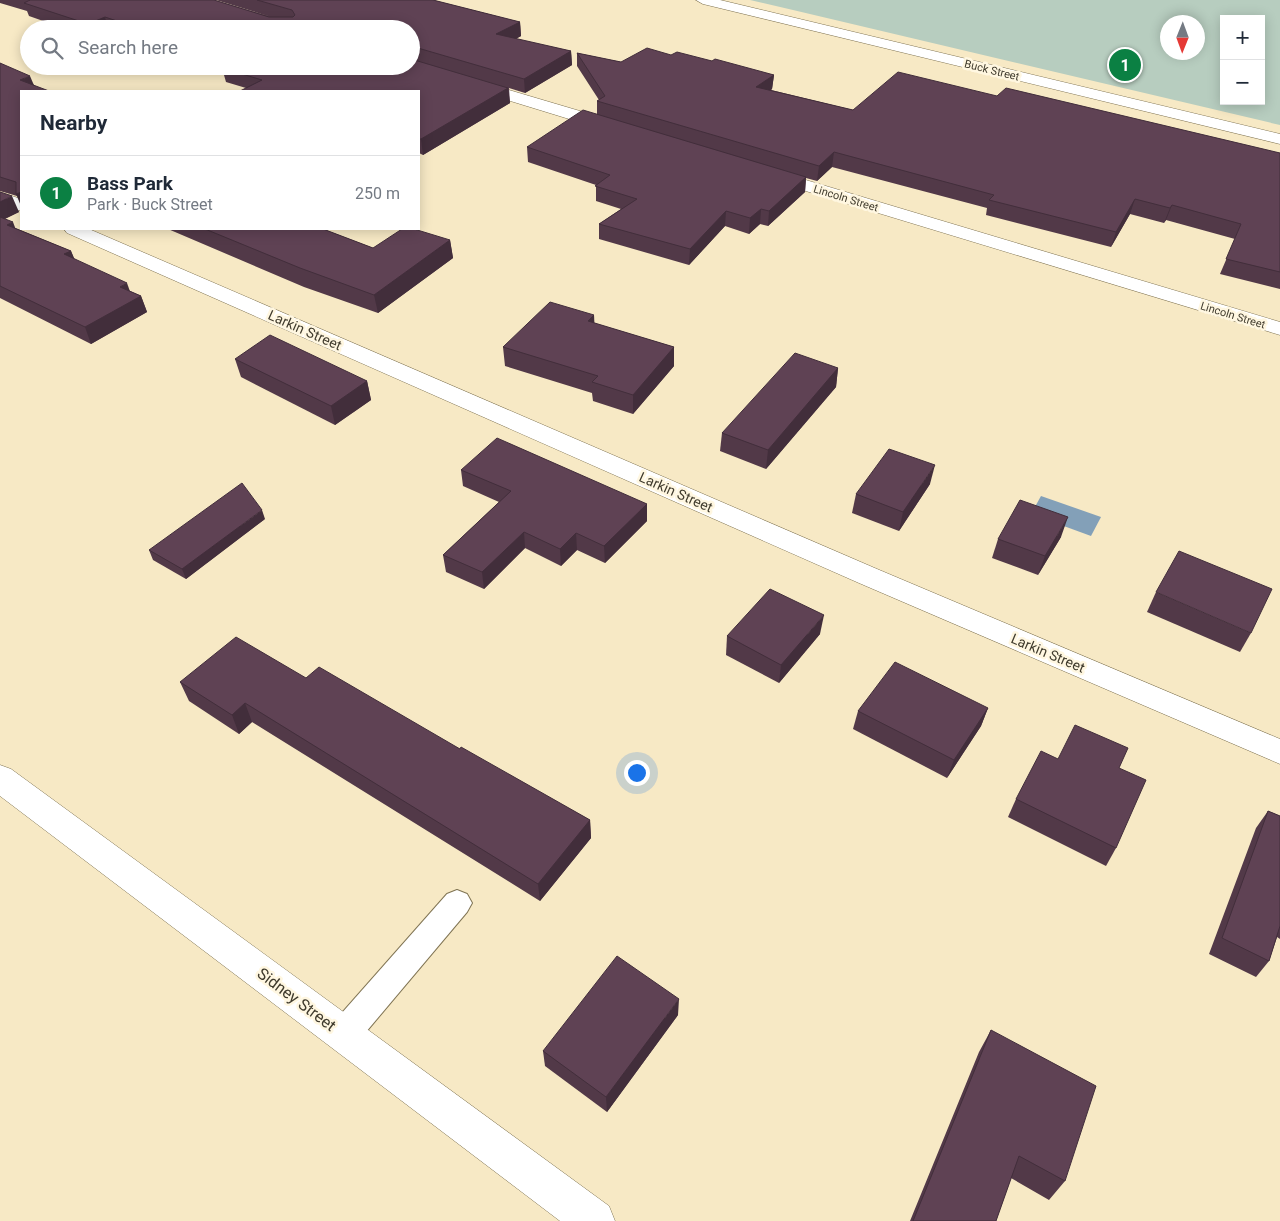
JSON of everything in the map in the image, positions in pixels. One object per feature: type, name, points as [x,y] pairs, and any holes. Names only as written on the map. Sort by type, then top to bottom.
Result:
[{"type":"street","name":"Buck Street","points":[[703,0],[1280,139]]},
{"type":"street","points":[[420,69],[631,132]]},
{"type":"street","name":"Lincoln Street","points":[[755,170],[1280,329]]},
{"type":"street","points":[[0,197],[20,206]]},
{"type":"street","name":"Larkin Street","points":[[76,230],[868,576],[1280,752]]},
{"type":"street","name":"Sidney Street","points":[[0,778],[594,1221]]},
{"type":"lane","points":[[344,1034],[457,903]]},
{"type":"green space","points":[[750,0],[1280,0],[1280,125]]},
{"type":"water","points":[[1041,496],[1101,517],[1091,536],[1031,514]]},
{"type":"building","points":[[30,0],[214,0],[269,17],[293,17],[295,15],[292,10],[257,0],[433,0],[520,22],[496,34],[571,51],[524,79],[420,49],[420,20],[114,20],[105,17],[98,20],[76,20],[24,3]]},
{"type":"building","points":[[647,48],[671,55],[677,52],[712,61],[715,59],[774,75],[756,87],[853,110],[898,72],[997,96],[1006,88],[1280,153],[1280,272],[1226,259],[1241,224],[1172,205],[1170,208],[1135,199],[1116,232],[989,200],[994,195],[834,152],[819,166],[597,101],[605,96],[577,53],[621,62]]},
{"type":"building","points":[[420,62],[508,88],[420,139],[420,90],[242,90],[262,80],[245,75],[420,75]]},
{"type":"building","points":[[0,63],[20,72],[20,75],[30,76],[20,80],[46,90],[20,90],[20,192],[16,194],[16,182],[0,177]]},
{"type":"building","points":[[583,110],[806,177],[769,211],[761,209],[750,218],[726,211],[690,249],[599,224],[637,199],[595,186],[610,175],[527,147]]},
{"type":"building","points":[[0,192],[12,196],[0,202]]},
{"type":"building","points":[[0,217],[13,222],[7,225],[71,251],[64,254],[127,283],[120,287],[141,296],[85,327],[0,286]]},
{"type":"building","points":[[207,230],[326,230],[373,248],[400,230],[417,230],[450,240],[374,295],[300,268]]},
{"type":"building","points":[[550,302],[594,315],[588,321],[674,347],[633,395],[592,382],[598,376],[503,347]]},
{"type":"building","points":[[270,335],[367,381],[331,406],[235,359]]},
{"type":"building","points":[[795,353],[838,368],[768,450],[722,433]]},
{"type":"building","points":[[497,438],[647,504],[604,546],[576,533],[560,549],[524,532],[482,572],[443,555],[511,491],[461,470]]},
{"type":"building","points":[[889,449],[935,465],[903,512],[856,494]]},
{"type":"building","points":[[242,483],[262,510],[182,569],[149,550]]},
{"type":"building","points":[[1020,500],[1068,517],[1045,556],[998,539]]},
{"type":"building","points":[[1179,551],[1272,589],[1251,633],[1156,592]]},
{"type":"building","points":[[770,589],[824,615],[781,665],[727,636]]},
{"type":"building","points":[[236,637],[306,678],[319,667],[460,749],[461,747],[590,820],[538,884],[245,703],[232,715],[180,682]]},
{"type":"building","points":[[895,662],[988,708],[954,760],[858,711]]},
{"type":"building","points":[[1075,725],[1128,748],[1119,768],[1146,780],[1116,848],[1016,799],[1041,751],[1058,759]]},
{"type":"building","points":[[1268,811],[1280,816],[1280,926],[1269,961],[1222,938]]},
{"type":"building","points":[[617,956],[679,999],[606,1097],[543,1051]]},
{"type":"building","points":[[991,1030],[1096,1086],[1065,1181],[1019,1156],[996,1221],[913,1221]]},
{"type":"place","name":"Bass Park","points":[[1125,65]]}]
